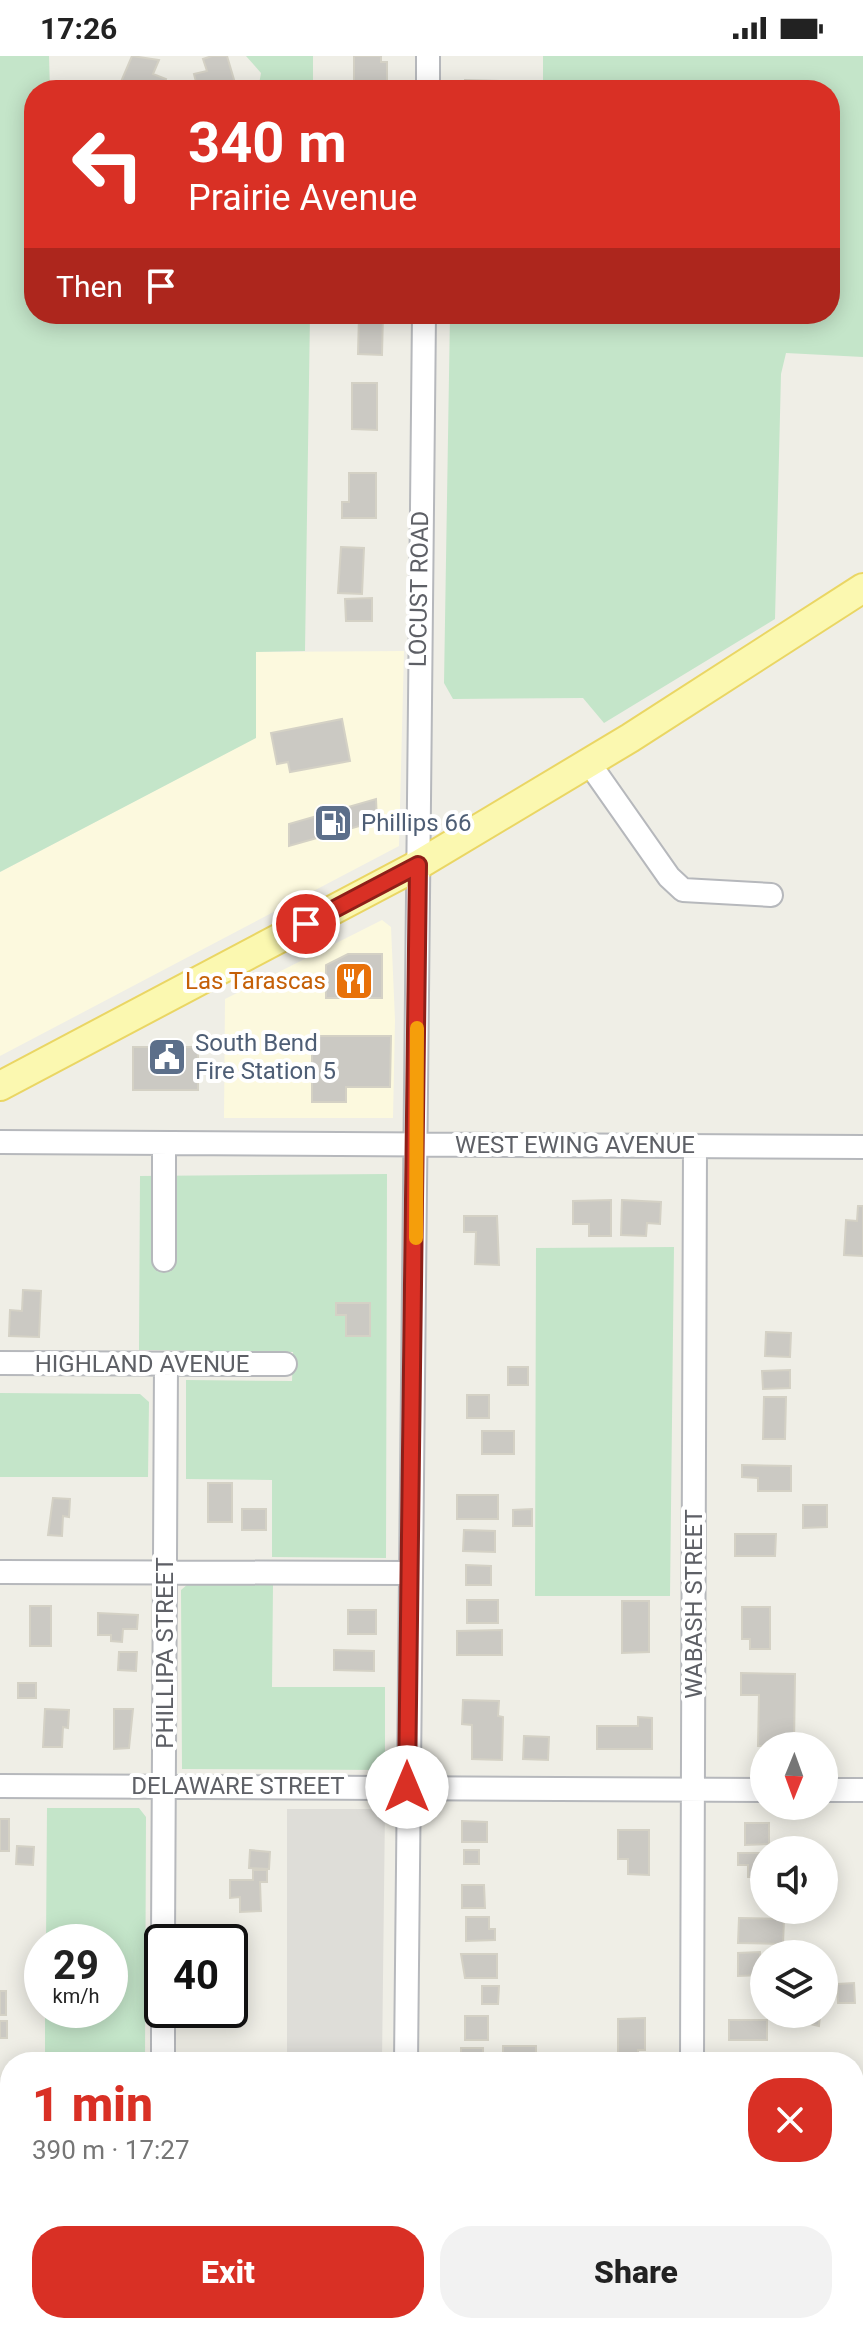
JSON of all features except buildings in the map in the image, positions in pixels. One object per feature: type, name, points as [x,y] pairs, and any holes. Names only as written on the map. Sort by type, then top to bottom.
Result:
[{"type":"main road","points":[[0,1086],[418,865],[589,763],[863,588]]},
{"type":"street","points":[[428,56],[428,80]]},
{"type":"street","name":"LOCUST ROAD","points":[[406,2052],[424,324]]},
{"type":"street","points":[[589,763],[669,877],[683,890],[771,895]]},
{"type":"street","name":"WEST EWING AVENUE","points":[[0,1142],[863,1147]]},
{"type":"street","points":[[164,1144],[164,1260]]},
{"type":"street","name":"WABASH STREET","points":[[692,2052],[695,1146]]},
{"type":"street","name":"HIGHLAND AVENUE","points":[[0,1363],[285,1364]]},
{"type":"street","name":"PHILLIPA STREET","points":[[163,1924],[166,1364]]},
{"type":"street","points":[[0,1572],[409,1573]]},
{"type":"street","name":"DELAWARE STREET","points":[[0,1786],[750,1790]]},
{"type":"street","points":[[838,1790],[863,1790]]},
{"type":"street","points":[[163,2028],[163,2052]]},
{"type":"shaded area","points":[[404,651],[399,846],[0,1056],[0,872],[255,738],[256,652]]},
{"type":"shaded area","points":[[382,920],[391,927],[395,1020],[393,1118],[224,1118],[225,999]]},
{"type":"shaded area","points":[[287,1809],[385,1809],[382,2052],[287,2052]]},
{"type":"green space","points":[[0,56],[49,56],[50,80],[24,80],[24,324],[310,324],[305,651],[256,652],[256,738],[0,872]]},
{"type":"green space","points":[[246,56],[313,56],[313,80],[260,80],[261,73]]},
{"type":"green space","points":[[543,56],[863,56],[863,357],[786,353],[781,374],[775,619],[604,723],[583,698],[453,699],[444,683],[450,324],[840,324],[840,80],[543,80]]},
{"type":"green space","points":[[387,1174],[386,1558],[272,1557],[272,1480],[186,1479],[186,1380],[292,1381],[293,1352],[139,1350],[140,1176]]},
{"type":"green space","points":[[674,1247],[670,1596],[535,1596],[536,1248]]},
{"type":"green space","points":[[0,1393],[140,1394],[149,1402],[148,1477],[0,1477]]},
{"type":"green space","points":[[188,1584],[273,1585],[272,1687],[385,1687],[385,1770],[182,1769],[181,1590]]},
{"type":"green space","points":[[47,1808],[139,1808],[146,1817],[145,2052],[45,2052],[45,2028],[128,2028],[128,1924],[46,1924]]},
{"type":"slow traffic","points":[[416,1238],[417,1028]]},
{"type":"place","name":"Phillips 66","points":[[333,823]]},
{"type":"place","name":"Las Tarascas","points":[[354,981]]},
{"type":"place","name":"South Bend Fire Station 5","points":[[167,1057]]},
{"type":"route","points":[[306,924],[418,865],[407,1787]]}]
